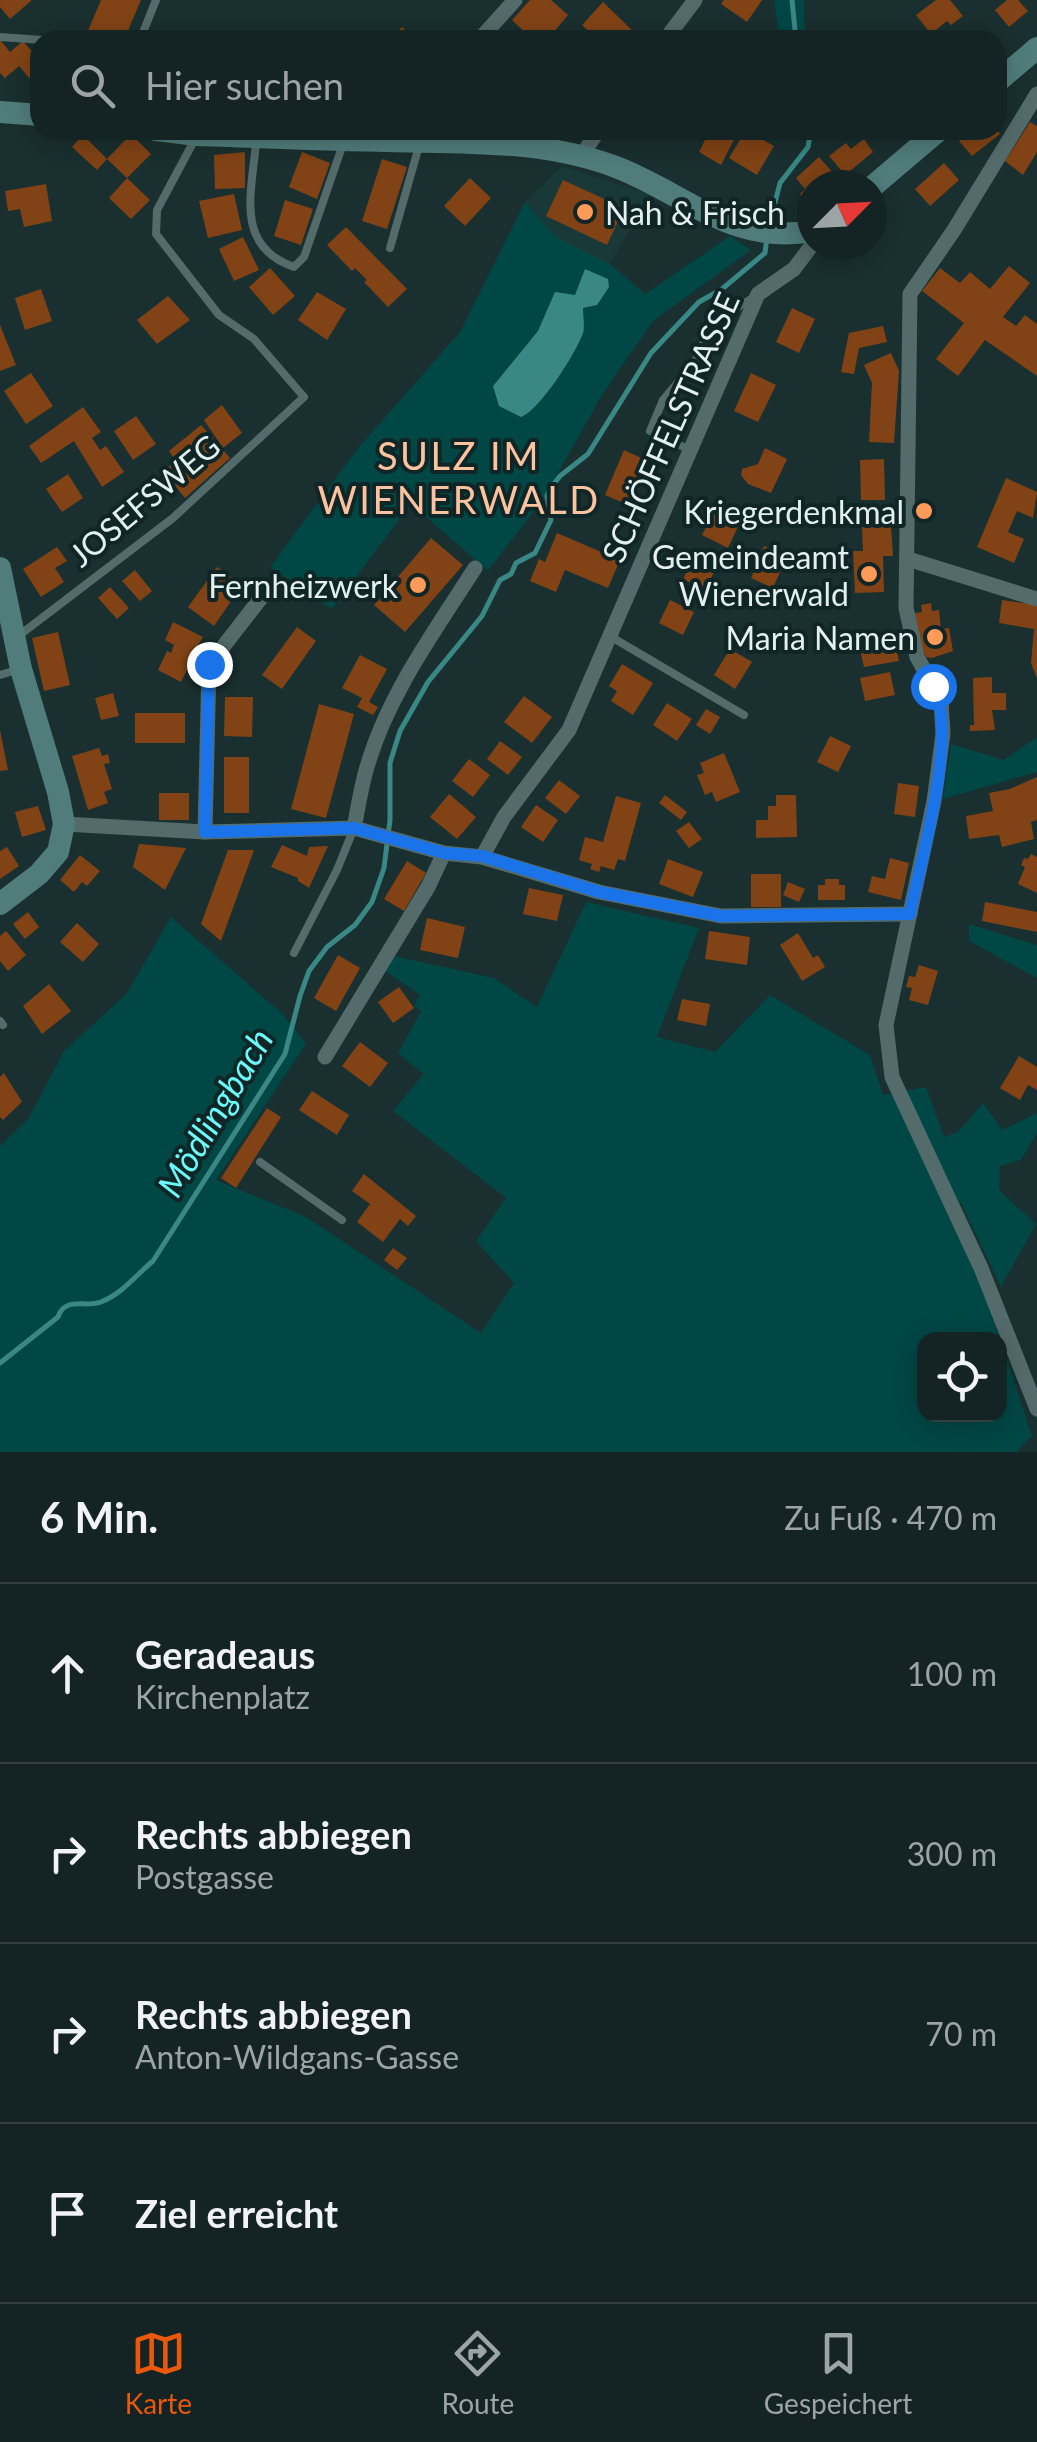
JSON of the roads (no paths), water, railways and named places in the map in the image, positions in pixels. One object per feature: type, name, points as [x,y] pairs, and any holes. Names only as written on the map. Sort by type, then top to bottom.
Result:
[{"type":"main road","points":[[1007,74],[1037,48]]},
{"type":"main road","points":[[0,112],[30,114]]},
{"type":"main road","points":[[411,140],[500,143],[580,156],[621,169],[736,228],[797,236]]},
{"type":"main road","points":[[887,174],[927,140]]},
{"type":"main road","points":[[0,568],[14,640],[10,672],[58,792],[64,824],[58,852],[39,874],[0,904]]},
{"type":"street","points":[[488,30],[514,0]]},
{"type":"street","points":[[672,30],[694,0]]},
{"type":"street","points":[[1037,94],[910,294],[906,608],[917,658],[941,700],[943,734],[934,801],[886,1026],[892,1077],[980,1268],[1037,1409]]},
{"type":"street","points":[[580,156],[592,140]]},
{"type":"street","name":"SCHÖFFELSTRASSE","points":[[482,856],[504,817],[569,730],[758,294],[794,269],[797,260]]},
{"type":"street","points":[[908,559],[1037,599]]},
{"type":"street","points":[[354,828],[367,765],[395,698],[475,568]]},
{"type":"street","points":[[205,832],[209,664],[264,594]]},
{"type":"street","points":[[64,824],[205,832],[354,828],[444,853],[482,856],[599,892],[721,916],[910,914]]},
{"type":"street","points":[[325,1056],[428,887],[444,853]]},
{"type":"lane","points":[[144,30],[156,0]]},
{"type":"lane","points":[[0,37],[30,39]]},
{"type":"lane","name":"JOSEFSWEG","points":[[14,640],[172,518],[304,397],[254,339],[219,315],[156,234],[157,210],[194,140]]},
{"type":"lane","points":[[257,140],[250,224],[269,255],[294,267],[304,258],[345,140]]},
{"type":"lane","points":[[390,248],[420,142]]},
{"type":"lane","points":[[688,449],[650,431],[663,400],[695,362],[712,324],[758,294]]},
{"type":"lane","points":[[608,635],[744,715]]},
{"type":"lane","points":[[294,953],[354,828]]},
{"type":"lane","points":[[260,1162],[342,1220]]},
{"type":"waterway","name":"Mödlingbach","points":[[792,0],[795,30]]},
{"type":"waterway","name":"Mödlingbach","points":[[769,226],[780,183],[809,140]]},
{"type":"waterway","name":"Mödlingbach","points":[[0,1363],[58,1317],[65,1307],[95,1304],[109,1298],[153,1261],[285,1054],[309,971],[372,902],[384,868],[390,820],[390,763],[400,731],[428,682],[482,616],[500,580],[511,574],[516,563],[535,553],[551,520],[547,496],[550,489],[588,454],[651,353],[699,302],[722,289],[765,253],[767,237]]},
{"type":"place","name":"Nah & Frisch","points":[[585,212]]},
{"type":"place","name":"Kriegerdenkmal","points":[[924,511]]},
{"type":"place","name":"Gemeindeamt Wienerwald","points":[[869,574]]},
{"type":"place","name":"Fernheizwerk","points":[[418,585]]},
{"type":"place","name":"Maria Namen","points":[[935,637]]},
{"type":"district","name":"SULZ IM WIENERWALD","points":[[459,477]]}]
